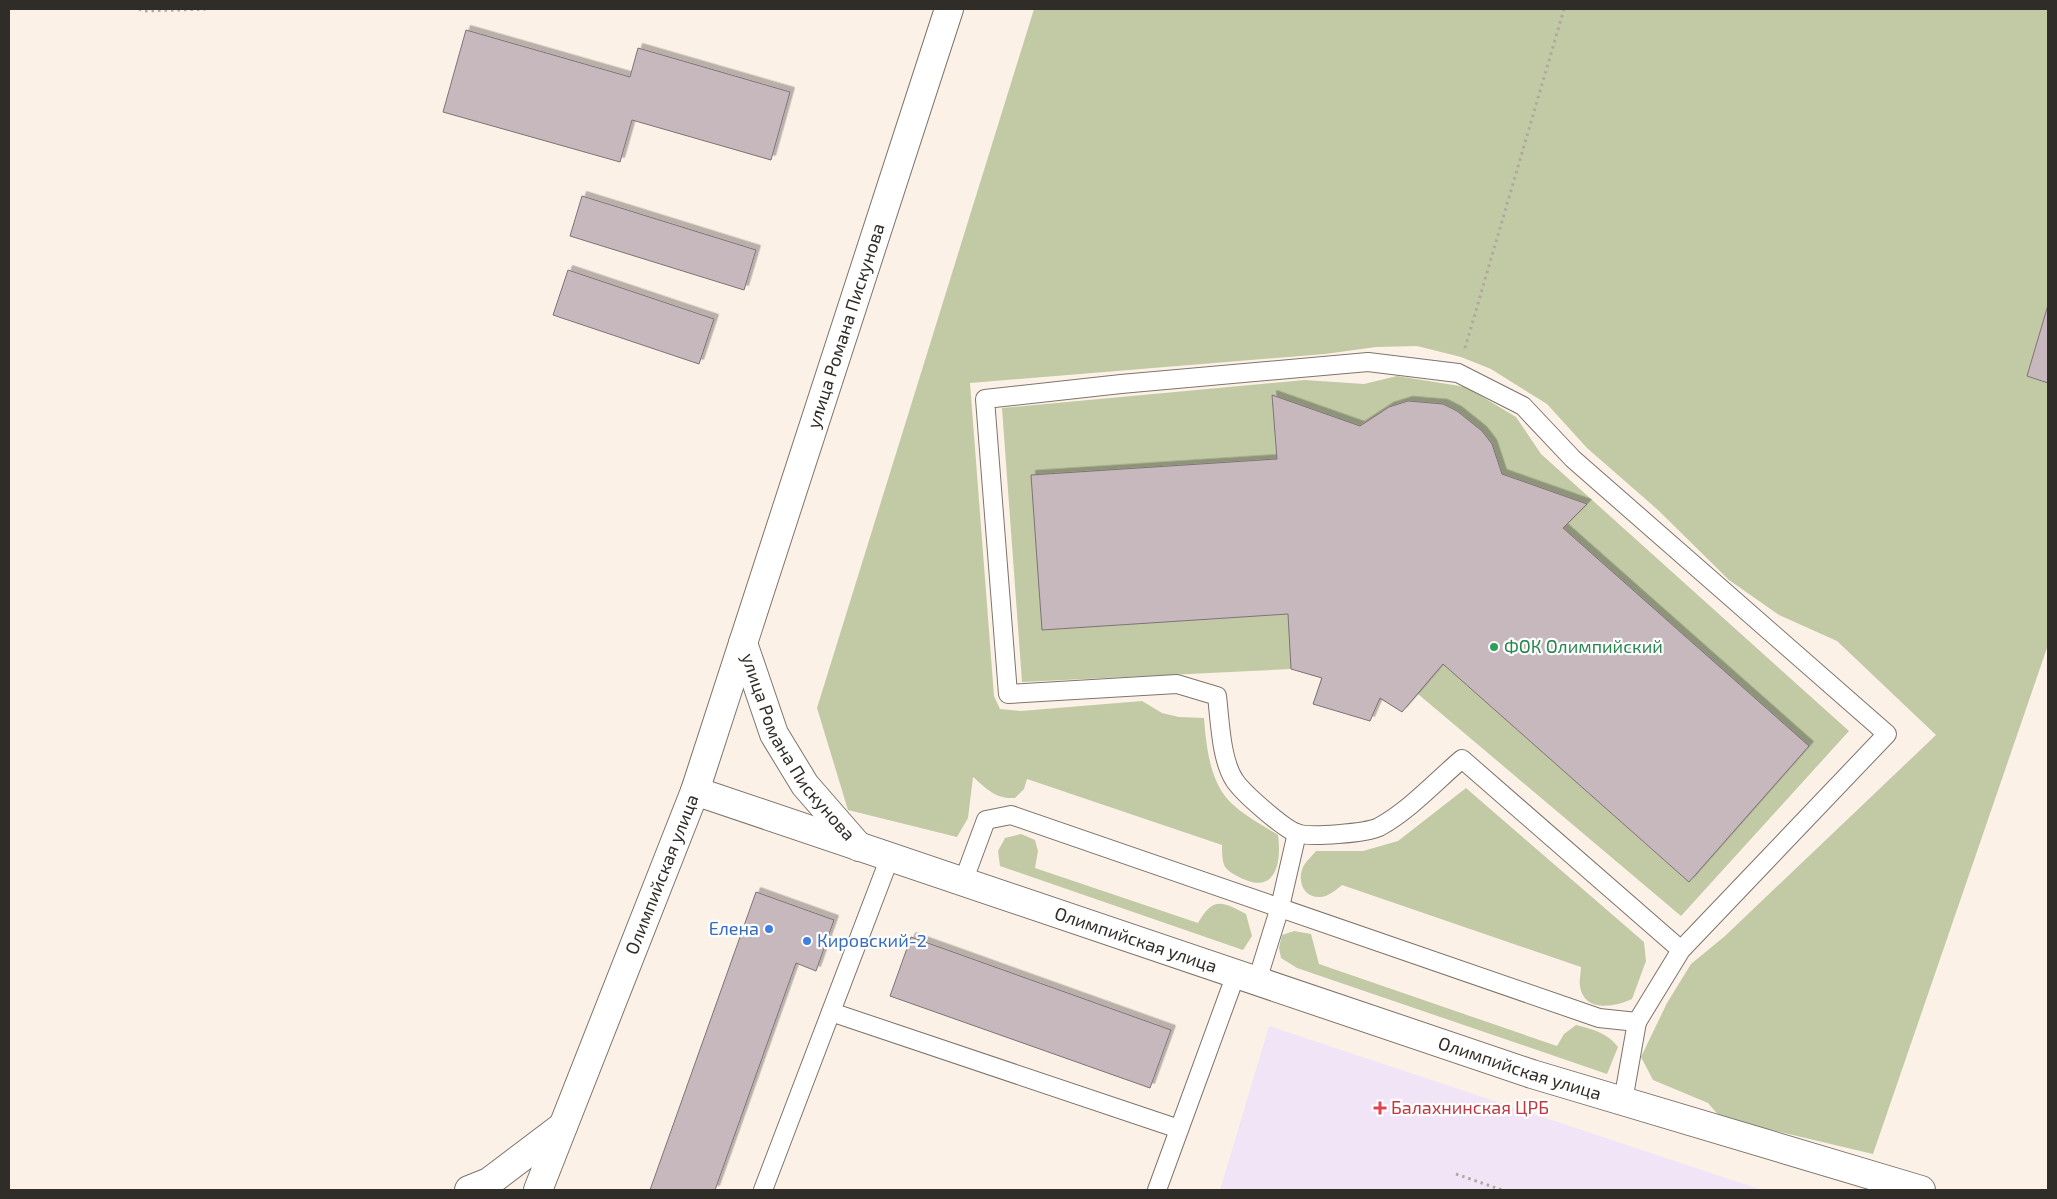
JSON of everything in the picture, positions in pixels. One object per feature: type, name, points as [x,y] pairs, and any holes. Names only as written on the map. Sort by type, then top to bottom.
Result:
[{"type":"street","name":"улица Романа Пискунова","points":[[695,791],[949,9]]},
{"type":"street","name":"улица Романа Пискунова","points":[[743,643],[774,734],[805,785],[859,847]]},
{"type":"street","name":"Олимпийская улица","points":[[538,1190],[695,791],[1532,1074],[1921,1190]]},
{"type":"street","points":[[469,1190],[489,1182],[563,1126]]},
{"type":"lane","points":[[1623,1101],[1637,1022],[1681,950],[1887,734],[1573,459],[1523,406],[1458,373],[1368,362],[1121,384],[985,399],[1008,694],[1176,684],[1217,696],[1222,747],[1235,781],[1270,815],[1297,833],[1343,834],[1378,827],[1412,803],[1462,759],[1681,950]]},
{"type":"lane","points":[[964,882],[986,820],[1011,815],[1280,906],[1599,1018],[1637,1022]]},
{"type":"lane","points":[[1157,1190],[1179,1129],[1280,906],[1297,833]]},
{"type":"lane","points":[[764,1190],[890,857]]},
{"type":"lane","points":[[831,1012],[1179,1129]]},
{"type":"path","points":[[139,9],[210,9]]},
{"type":"path","points":[[1458,373],[1564,9]]},
{"type":"path","points":[[1456,1174],[1502,1190]]},
{"type":"shaded area","name":"Балахнинская ЦРБ","points":[[1269,1026],[1762,1190],[1220,1190]]},
{"type":"green space","points":[[1034,9],[2048,9],[2048,645],[1873,1154],[1721,1118],[1708,1103],[1653,1080],[1641,1057],[1667,1003],[1691,964],[1725,936],[1936,735],[1837,641],[1779,615],[1729,580],[1658,510],[1587,448],[1547,404],[1491,369],[1461,357],[1417,346],[1376,347],[1325,354],[970,383],[994,696],[1000,709],[1021,711],[1142,701],[1162,713],[1179,717],[1204,718],[1209,759],[1215,778],[1225,796],[1236,807],[1278,835],[1279,856],[1277,866],[1274,874],[1268,880],[1261,883],[1251,882],[1226,869],[1222,858],[1222,845],[1027,779],[1024,789],[1015,798],[1008,798],[992,792],[973,777],[968,818],[957,837],[848,810],[817,708]]},
{"type":"green space","name":"ФОК Олимпийский","points":[[1397,376],[1466,387],[1516,417],[1541,454],[1849,731],[1681,916],[1418,694],[1402,712],[1380,699],[1370,721],[1313,704],[1321,678],[1291,669],[1022,682],[1002,408],[1305,380],[1364,384]]},
{"type":"green space","points":[[1466,788],[1644,942],[1646,961],[1632,999],[1609,1006],[1594,1004],[1587,1001],[1583,995],[1580,984],[1581,967],[1342,885],[1330,894],[1321,897],[1310,895],[1303,888],[1301,872],[1307,861],[1316,851],[1363,851],[1398,841]]},
{"type":"green space","points":[[1021,834],[1035,840],[1038,851],[1035,868],[1198,923],[1213,905],[1224,904],[1246,914],[1252,936],[1243,950],[1000,866],[998,851],[1005,838]]},
{"type":"green space","points":[[1294,931],[1311,934],[1319,964],[1557,1046],[1564,1034],[1576,1025],[1605,1035],[1618,1047],[1607,1074],[1297,968],[1281,958],[1279,948],[1282,935]]},
{"type":"building","points":[[466,30],[630,77],[638,48],[790,92],[771,160],[632,120],[620,162],[443,112]]},
{"type":"building","points":[[582,196],[756,250],[744,290],[570,236]]},
{"type":"building","points":[[568,270],[714,319],[699,364],[553,315]]},
{"type":"building","points":[[2048,305],[2048,383],[2027,376]]},
{"type":"building","name":"ФОК Олимпийский","points":[[1272,395],[1360,426],[1389,407],[1408,401],[1443,404],[1457,411],[1482,431],[1492,444],[1502,474],[1587,504],[1563,528],[1809,746],[1689,882],[1443,664],[1402,712],[1380,698],[1370,721],[1313,704],[1322,678],[1291,669],[1288,614],[1042,630],[1031,475],[1277,459]]},
{"type":"building","points":[[756,892],[834,920],[816,971],[796,963],[715,1190],[650,1190]]},
{"type":"building","points":[[911,937],[1171,1030],[1150,1088],[890,996]]},
{"type":"place","name":"ФОК Олимпийский","points":[[1494,647]]},
{"type":"place","name":"Елена","points":[[769,929]]},
{"type":"place","name":"Кировский-2","points":[[807,941]]},
{"type":"place","name":"Балахнинская ЦРБ","points":[[1380,1108]]}]
